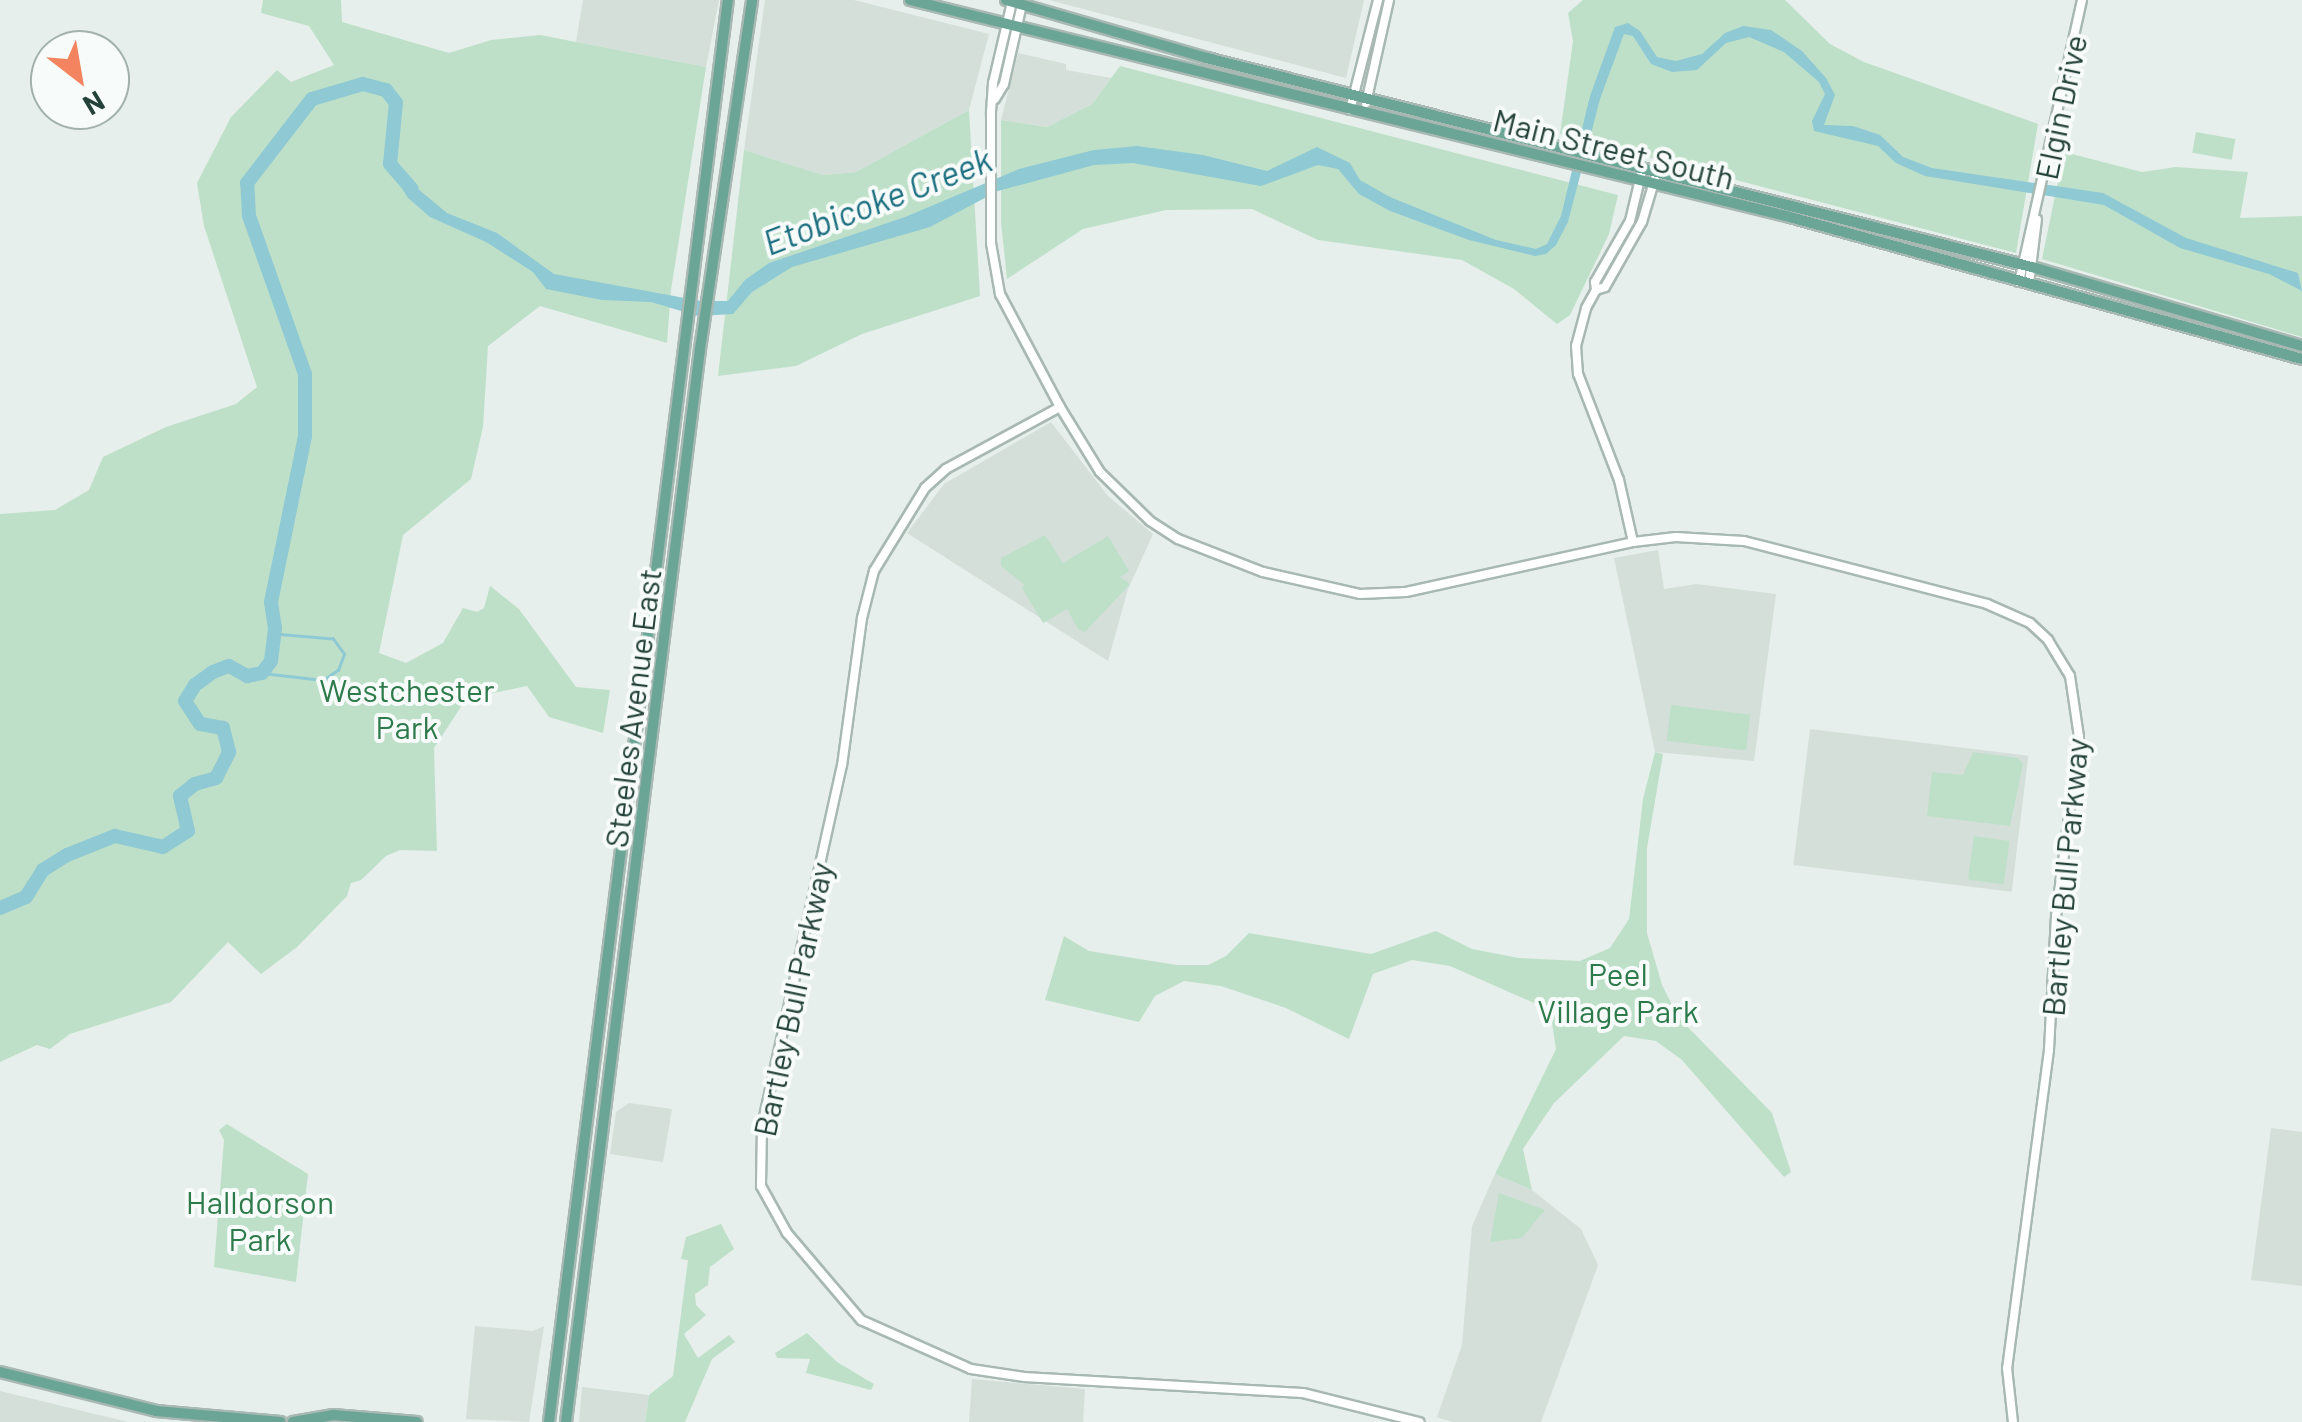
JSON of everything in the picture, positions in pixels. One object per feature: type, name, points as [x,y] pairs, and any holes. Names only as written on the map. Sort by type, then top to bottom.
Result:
[{"type":"main road","name":"Main Street South","points":[[910,0],[1364,114],[1558,154]]},
{"type":"main road","name":"Steeles Avenue East","points":[[549,1422],[728,1]]},
{"type":"main road","name":"Main Street South","points":[[1013,2],[1558,154],[2027,266],[2302,346]]},
{"type":"main road","name":"Steeles Avenue East","points":[[566,1422],[710,273],[752,3]]},
{"type":"main road","name":"Main Street South","points":[[1655,178],[2302,359]]},
{"type":"main road","points":[[0,1372],[156,1411],[281,1422]]},
{"type":"main road","points":[[293,1422],[333,1415],[417,1422]]},
{"type":"street","points":[[1350,110],[1378,0]]},
{"type":"street","points":[[1364,114],[1388,0]]},
{"type":"street","name":"Elgin Drive","points":[[2024,283],[2082,0]]},
{"type":"street","name":"Bartley Bull Parkway","points":[[1013,2],[1004,84],[992,103],[991,244],[1000,294],[1060,407],[1100,472],[1164,530],[1211,555],[1328,589],[1360,594],[1406,592],[1632,542],[1676,537],[1744,541],[1987,604],[2030,623],[2048,640],[2070,676],[2078,738],[2058,897],[2049,1050],[2007,1368],[2013,1422]]},
{"type":"street","points":[[1632,542],[1619,480],[1578,374],[1580,326],[1596,290],[1595,282],[1630,221],[1641,175]]},
{"type":"street","points":[[1596,290],[1604,286],[1642,222],[1655,178]]},
{"type":"street","name":"Bartley Bull Parkway","points":[[1060,407],[946,470],[924,488],[874,571],[862,618],[842,765],[762,1127],[761,1186],[788,1233],[861,1320],[971,1368],[1010,1376],[1303,1393],[1419,1422]]},
{"type":"shaded area","points":[[583,0],[719,0],[706,67],[576,42]]},
{"type":"shaded area","points":[[765,0],[854,0],[989,34],[969,110],[856,172],[823,175],[744,150]]},
{"type":"shaded area","points":[[1049,0],[1364,0],[1346,78]]},
{"type":"shaded area","points":[[1018,53],[1066,64],[1066,70],[1111,78],[1092,104],[1047,127],[1001,120]]},
{"type":"shaded area","points":[[1051,422],[1108,496],[1153,534],[1128,589],[1108,661],[907,533],[944,484]]},
{"type":"shaded area","points":[[1658,550],[1664,589],[1696,584],[1776,594],[1754,761],[1655,752],[1614,558]]},
{"type":"shaded area","points":[[1810,729],[2028,756],[2012,892],[1793,865]]},
{"type":"shaded area","points":[[629,1103],[672,1109],[663,1162],[610,1154],[616,1112]]},
{"type":"shaded area","points":[[2271,1128],[2302,1132],[2302,1286],[2251,1280]]},
{"type":"shaded area","points":[[1495,1174],[1532,1190],[1581,1229],[1598,1265],[1541,1422],[1452,1422],[1437,1417],[1462,1345],[1472,1226]]},
{"type":"shaded area","points":[[475,1326],[533,1331],[544,1326],[529,1422],[466,1419]]},
{"type":"shaded area","points":[[972,1379],[1085,1389],[1083,1422],[969,1422]]},
{"type":"shaded area","points":[[582,1387],[649,1395],[645,1422],[579,1422]]},
{"type":"shaded area","points":[[0,1391],[128,1422],[0,1422]]},
{"type":"green space","name":"Westchester Park","points":[[263,0],[341,0],[342,22],[449,53],[491,40],[540,35],[706,67],[671,290],[667,343],[540,306],[488,346],[483,427],[471,479],[403,535],[379,653],[406,663],[443,643],[463,608],[477,612],[484,608],[490,586],[519,609],[576,687],[610,690],[603,733],[549,717],[527,686],[466,699],[434,748],[437,851],[400,850],[386,856],[361,880],[351,883],[347,896],[297,947],[261,974],[228,942],[171,1002],[70,1034],[50,1049],[37,1045],[0,1062],[0,514],[55,510],[89,490],[103,457],[166,427],[236,404],[257,387],[204,226],[197,183],[231,117],[277,70],[291,82],[334,65],[309,26],[261,13]]},
{"type":"green space","points":[[1583,0],[1785,0],[1830,44],[1864,62],[2038,124],[2016,253],[1560,134],[1573,41],[1568,13]]},
{"type":"green space","points":[[1120,66],[1618,195],[1609,234],[1570,315],[1557,324],[1514,289],[1462,260],[1318,240],[1252,209],[1166,210],[1083,229],[1007,279],[1001,222],[1001,120],[1047,127],[1092,104]]},
{"type":"green space","points":[[969,110],[980,296],[862,334],[796,366],[718,376],[744,150],[823,175],[856,172]]},
{"type":"green space","points":[[2196,132],[2235,139],[2232,160],[2192,153]]},
{"type":"green space","points":[[2064,152],[2142,172],[2176,167],[2248,172],[2240,218],[2302,216],[2302,337],[2042,259]]},
{"type":"green space","points":[[1045,535],[1063,563],[1108,536],[1129,571],[1120,577],[1130,584],[1085,632],[1078,629],[1067,609],[1043,623],[1022,588],[1025,585],[1001,566],[1001,558]]},
{"type":"green space","points":[[1671,705],[1750,715],[1746,750],[1667,741]]},
{"type":"green space","name":"Peel Village Park","points":[[1655,752],[1663,754],[1647,848],[1647,933],[1662,985],[1679,1018],[1772,1113],[1791,1172],[1784,1177],[1682,1060],[1656,1041],[1624,1036],[1554,1103],[1523,1149],[1532,1190],[1495,1174],[1556,1049],[1550,1010],[1450,966],[1412,960],[1373,974],[1349,1039],[1286,1008],[1221,986],[1184,981],[1155,996],[1139,1022],[1045,1000],[1064,936],[1089,951],[1177,965],[1208,965],[1226,956],[1249,933],[1371,954],[1436,931],[1472,949],[1519,958],[1580,961],[1610,948],[1629,919],[1643,799]]},
{"type":"green space","points":[[1973,752],[2018,758],[2023,764],[2010,826],[1927,816],[1932,772],[1963,775]]},
{"type":"green space","points":[[1974,836],[2010,841],[2004,885],[1968,880]]},
{"type":"green space","name":"Halldorson Park","points":[[227,1124],[308,1174],[296,1282],[214,1267],[224,1140],[219,1130]]},
{"type":"green space","points":[[1499,1193],[1545,1210],[1522,1238],[1490,1242]]},
{"type":"green space","points":[[721,1224],[734,1249],[710,1267],[708,1285],[695,1294],[696,1305],[706,1315],[684,1334],[698,1358],[729,1335],[735,1342],[712,1359],[685,1422],[645,1422],[649,1395],[673,1376],[688,1260],[681,1259],[686,1237]]},
{"type":"green space","points":[[807,1333],[837,1362],[874,1384],[871,1390],[806,1373],[810,1359],[777,1358],[775,1353]]},
{"type":"water","points":[[1628,23],[1640,31],[1657,57],[1676,61],[1702,54],[1725,33],[1743,26],[1771,30],[1802,51],[1826,78],[1835,95],[1824,125],[1853,126],[1880,135],[1903,157],[1932,168],[2103,193],[2186,238],[2298,273],[2302,291],[2269,274],[2180,248],[2104,205],[1925,176],[1896,163],[1878,146],[1814,131],[1812,121],[1825,94],[1819,82],[1784,52],[1749,37],[1726,43],[1697,70],[1672,72],[1651,64],[1633,36],[1624,34],[1600,99],[1568,222],[1556,245],[1546,254],[1535,256],[1469,240],[1390,211],[1359,194],[1338,169],[1318,165],[1261,186],[1133,163],[1094,165],[998,191],[930,227],[792,267],[752,292],[733,314],[698,316],[651,302],[602,300],[546,289],[533,272],[486,242],[430,217],[408,198],[395,177],[400,174],[447,213],[497,233],[554,274],[701,301],[728,301],[745,280],[769,263],[905,217],[1019,169],[1094,150],[1137,146],[1203,155],[1267,171],[1317,147],[1350,163],[1360,180],[1390,197],[1496,240],[1536,249],[1547,244],[1561,216],[1590,96],[1615,27]]},
{"type":"waterway","name":"Etobicoke Creek","points":[[0,908],[26,897],[43,870],[67,855],[115,836],[163,847],[188,831],[180,796],[195,784],[216,778],[229,752],[223,728],[200,724],[185,701],[195,685],[213,672],[229,666],[247,676],[262,673],[271,661],[275,628],[271,602],[305,436],[305,374],[249,216],[247,183],[312,99],[363,84],[386,90],[396,103],[390,164],[412,189]]},
{"type":"waterway","points":[[262,673],[323,680],[338,670],[344,654],[333,639],[274,634]]}]
